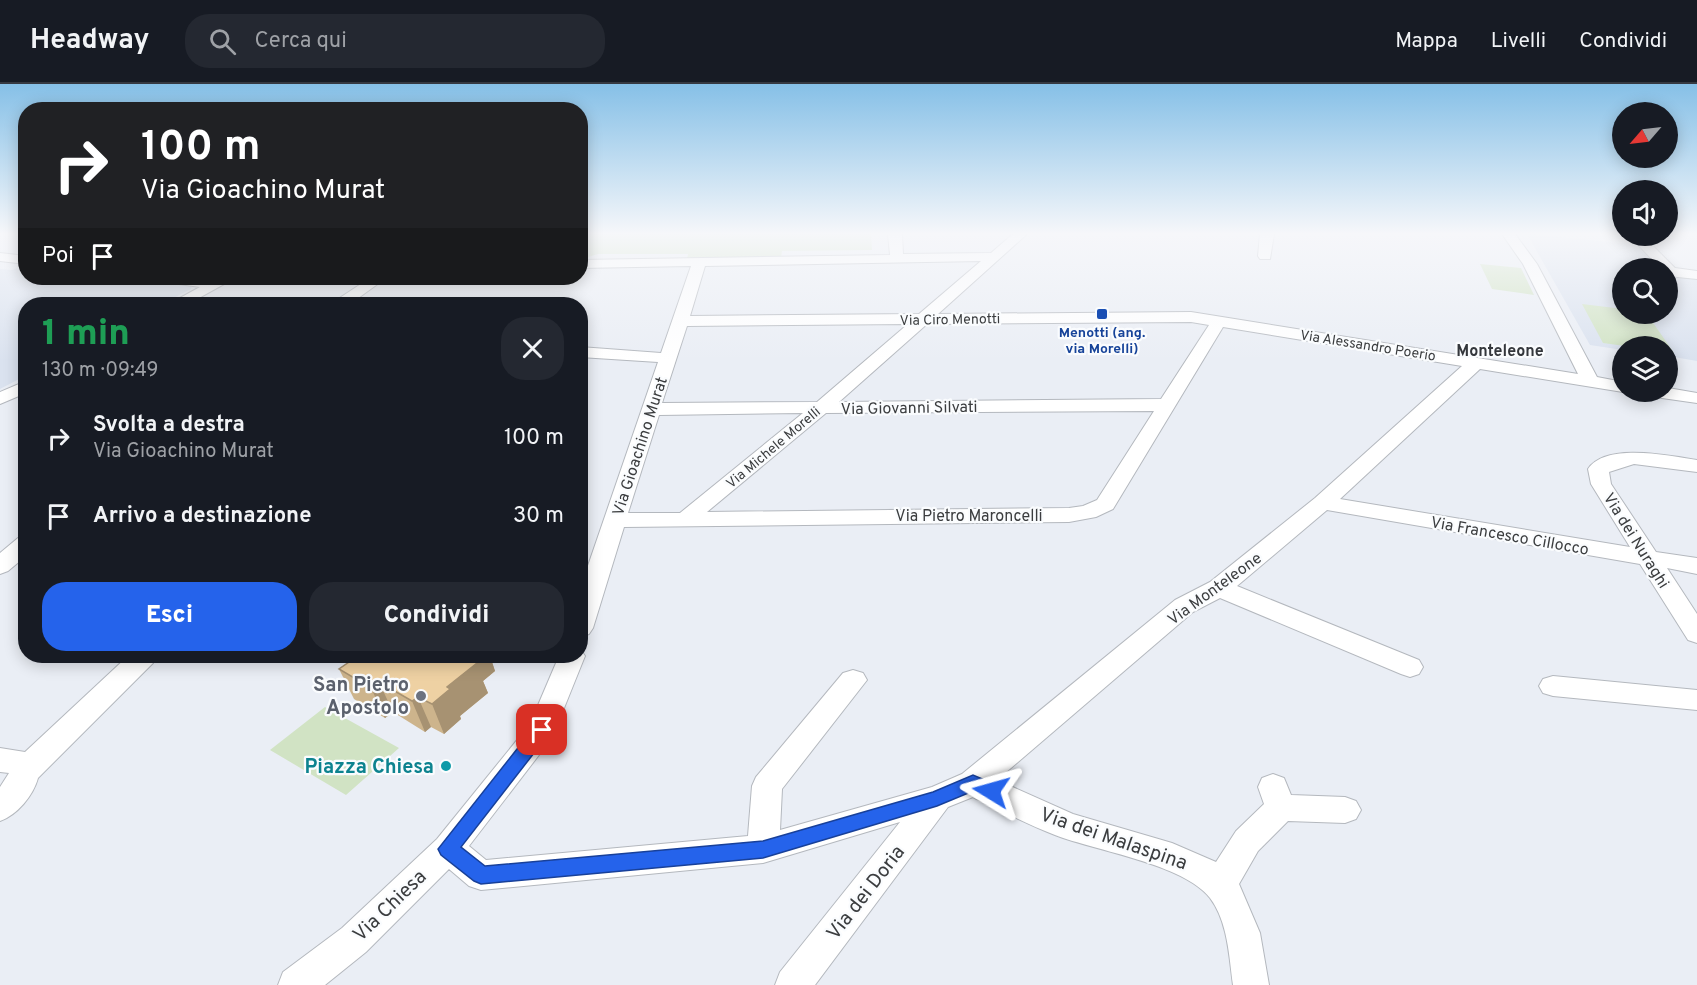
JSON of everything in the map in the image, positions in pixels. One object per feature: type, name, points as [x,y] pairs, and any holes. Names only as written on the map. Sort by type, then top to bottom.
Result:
[{"type":"street","name":"Via Gioachino Murat","points":[[588,603],[695,276]]},
{"type":"street","name":"Via Michele Morelli","points":[[688,518],[821,408],[972,276]]},
{"type":"street","points":[[1536,276],[1590,381]]},
{"type":"street","points":[[191,297],[214,285]]},
{"type":"street","points":[[350,297],[368,285]]},
{"type":"street","name":"Via Ciro Menotti","points":[[681,321],[1163,316],[1219,321]]},
{"type":"street","name":"Via Alessandro Poerio","points":[[1219,321],[1612,385]]},
{"type":"street","name":"Via Pietro Maroncelli","points":[[615,520],[1069,515],[1088,512],[1104,504],[1219,321]]},
{"type":"street","points":[[588,353],[667,358]]},
{"type":"street","name":"Via Monteleone","points":[[973,783],[1184,606],[1219,588],[1323,504],[1476,363]]},
{"type":"street","points":[[0,399],[18,390]]},
{"type":"street","points":[[1678,395],[1697,398]]},
{"type":"street","name":"Via Giovanni Silvati","points":[[652,410],[1166,405]]},
{"type":"street","name":"Via dei Nuraghi","points":[[1697,466],[1635,457],[1613,460],[1598,469],[1601,484],[1697,633]]},
{"type":"street","name":"Via Francesco Cillocco","points":[[1323,504],[1697,566]]},
{"type":"street","points":[[0,566],[18,550]]},
{"type":"street","points":[[1219,588],[1410,667]]},
{"type":"street","points":[[0,808],[21,783],[12,766],[136,663]]},
{"type":"street","points":[[569,663],[542,730],[448,849],[481,875],[763,849],[937,798],[973,783]]},
{"type":"street","points":[[763,849],[767,786],[853,680]]},
{"type":"street","points":[[1553,686],[1697,700]]},
{"type":"street","name":"Via dei Malaspina","points":[[973,783],[1067,826],[1195,866],[1220,884],[1238,912],[1246,944],[1251,985]]},
{"type":"street","name":"Via dei Doria","points":[[793,985],[937,798]]},
{"type":"street","points":[[1220,884],[1277,798],[1345,810]]},
{"type":"street","name":"Via Chiesa","points":[[296,985],[354,940],[448,849]]},
{"type":"shaded area","points":[[0,276],[18,276],[18,285],[192,285],[191,289],[176,297],[18,297],[18,380],[0,389]]},
{"type":"shaded area","points":[[1551,276],[1612,276],[1612,324],[1678,324],[1678,277],[1697,280],[1697,361],[1678,358],[1678,336],[1612,336],[1612,348],[1590,345]]},
{"type":"green space","points":[[1486,276],[1525,276],[1534,295],[1492,289]]},
{"type":"green space","points":[[1582,304],[1612,308],[1612,324],[1654,324],[1662,336],[1612,336],[1612,344],[1603,343]]},
{"type":"green space","points":[[325,707],[399,748],[346,795],[270,750]]},
{"type":"building","points":[[348,663],[477,663],[447,687],[450,689],[432,704],[418,697],[412,701],[379,682],[371,688],[339,669]]},
{"type":"place","name":"Menotti (ang. via Morelli)","points":[[1102,314]]},
{"type":"place","name":"San Pietro Apostolo","points":[[421,696]]},
{"type":"place","name":"Piazza Chiesa","points":[[446,766]]},
{"type":"district","name":"Monteleone","points":[[1500,350]]},
{"type":"route","points":[[542,730],[448,849],[481,875],[763,849],[937,798],[973,783],[991,791]]}]
